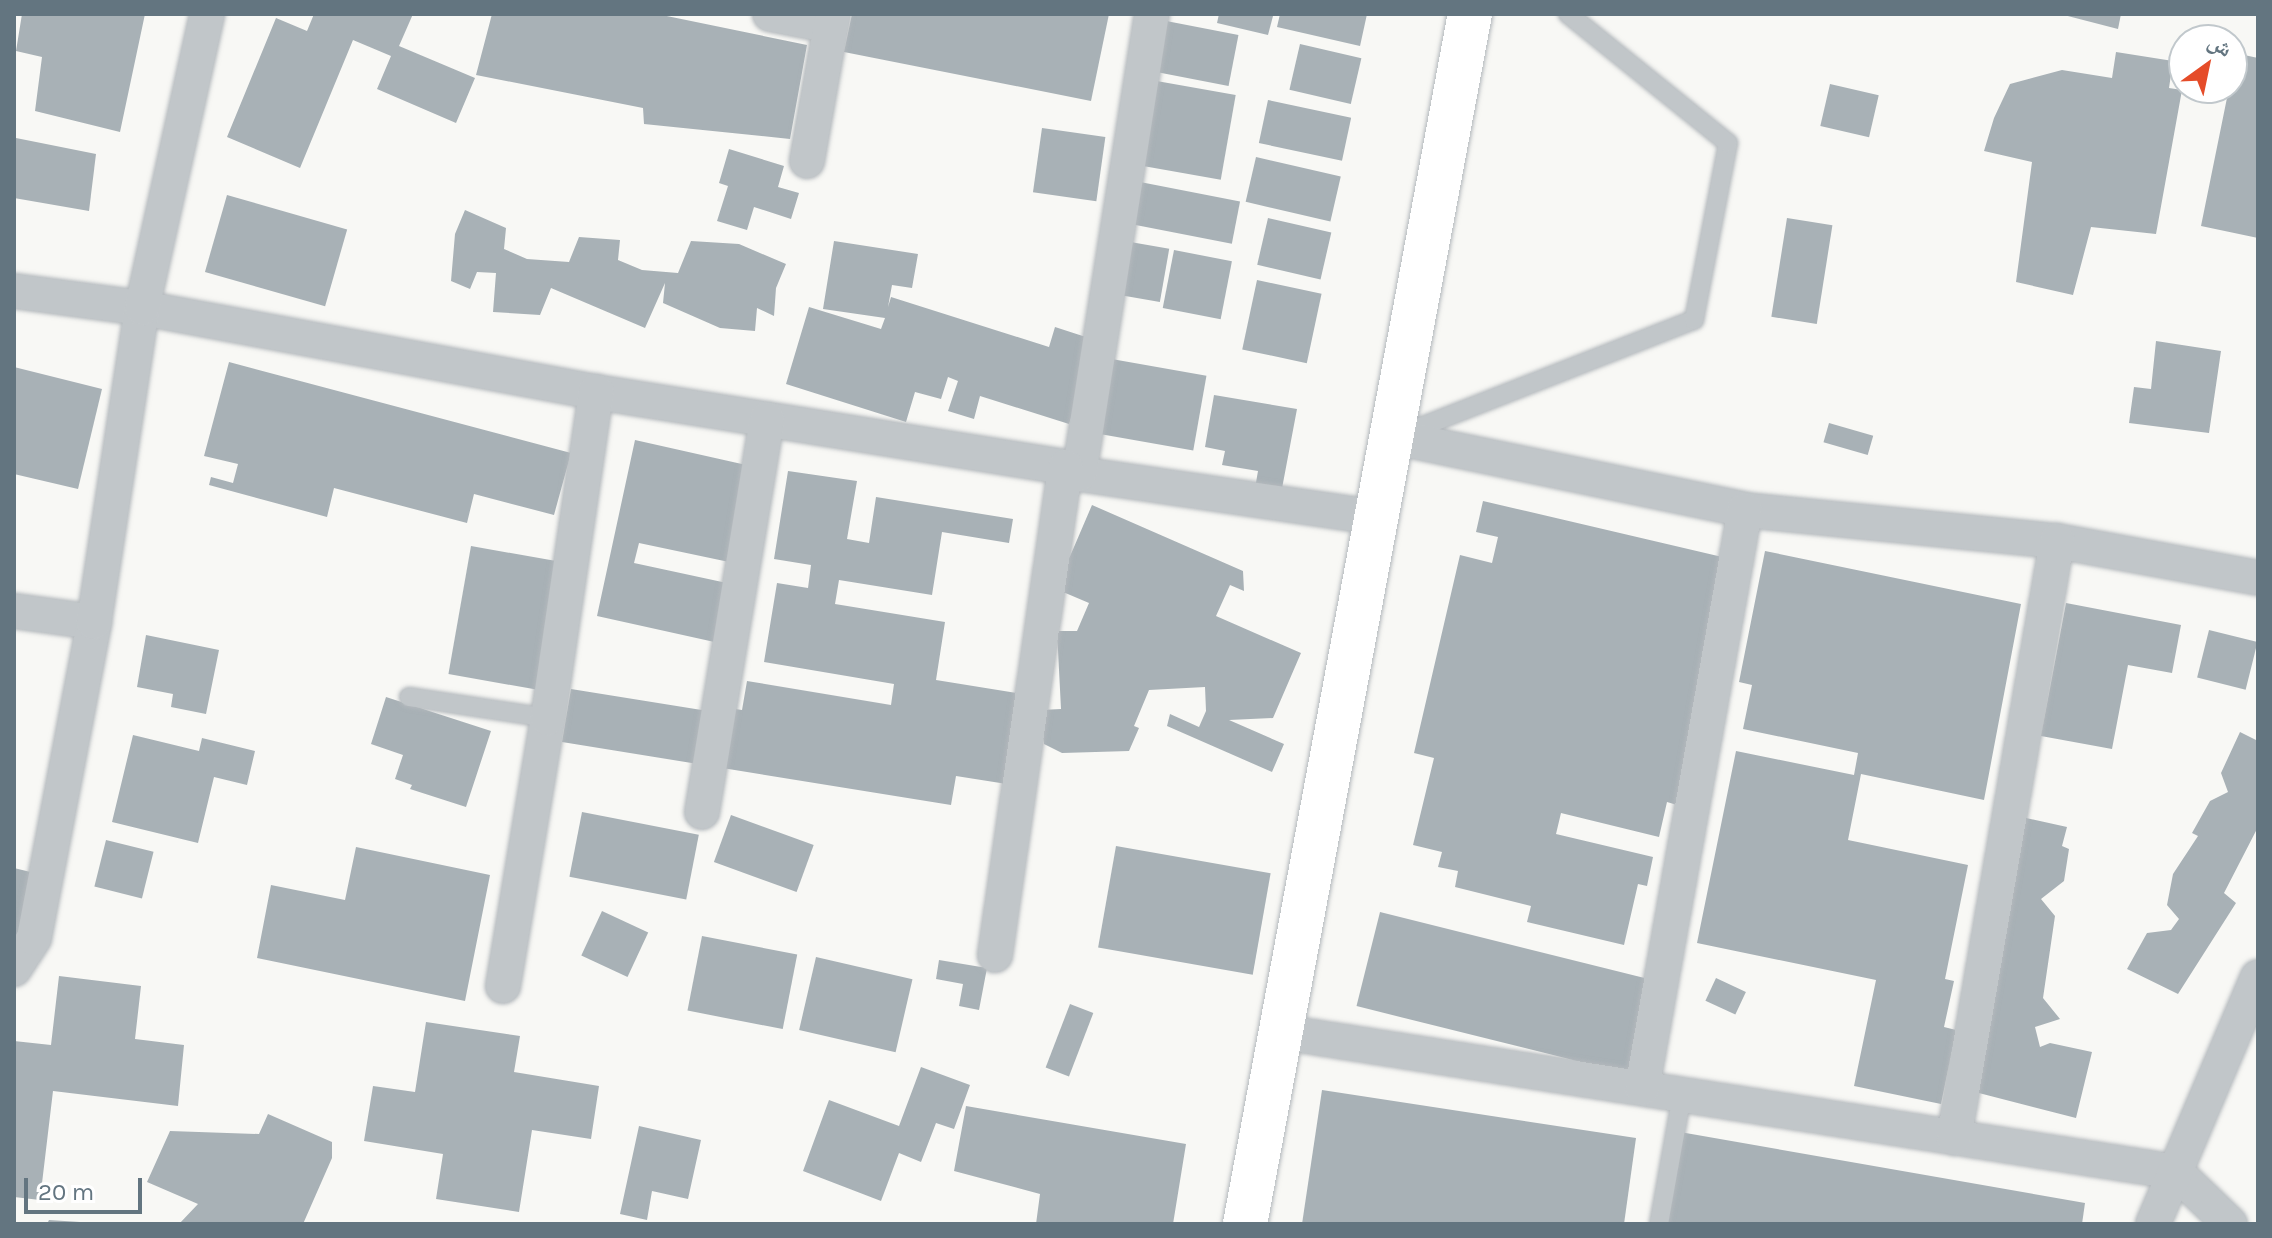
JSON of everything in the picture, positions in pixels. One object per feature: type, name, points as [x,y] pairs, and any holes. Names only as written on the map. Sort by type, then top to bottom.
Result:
[{"type":"main road","points":[[1245,1224],[1374,517],[1394,437],[1470,14]]},
{"type":"street","points":[[14,969],[34,938],[94,622],[142,308],[207,14]]},
{"type":"street","points":[[770,14],[832,20],[807,161]]},
{"type":"street","points":[[995,955],[1072,470],[1152,14]]},
{"type":"street","points":[[14,291],[142,308],[596,392],[1374,517]]},
{"type":"street","points":[[503,986],[548,718],[596,392]]},
{"type":"street","points":[[702,812],[767,419]]},
{"type":"street","points":[[1394,437],[1745,510],[2057,541],[2258,578]]},
{"type":"street","points":[[1642,1088],[1745,510]]},
{"type":"street","points":[[1954,1138],[2057,541]]},
{"type":"street","points":[[14,611],[94,622]]},
{"type":"street","points":[[2153,1224],[2258,977]]},
{"type":"street","points":[[1281,1032],[2176,1172],[2230,1224]]},
{"type":"lane","points":[[1394,437],[1694,320],[1728,143],[1568,14]]},
{"type":"lane","points":[[409,697],[548,718]]},
{"type":"lane","points":[[1659,1224],[1682,1095]]},
{"type":"building","points":[[22,14],[145,14],[120,132],[35,111],[42,57],[16,51]]},
{"type":"building","points":[[314,14],[413,14],[399,46],[475,78],[456,123],[377,89],[391,56],[353,40],[300,168],[227,137],[276,18],[307,31]]},
{"type":"building","points":[[492,14],[657,14],[807,45],[790,139],[644,124],[643,108],[476,75]]},
{"type":"building","points":[[852,14],[1109,14],[1091,101],[844,52]]},
{"type":"building","points":[[1219,14],[1273,16],[1268,35],[1217,23]]},
{"type":"building","points":[[1280,14],[1367,14],[1360,46],[1277,27]]},
{"type":"building","points":[[2060,14],[2121,14],[2118,29]]},
{"type":"building","points":[[1156,19],[1238,35],[1229,86],[1146,70]]},
{"type":"building","points":[[1300,44],[1361,58],[1351,104],[1289,90]]},
{"type":"building","points":[[2116,52],[2168,60],[2168,104],[2179,104],[2156,234],[2091,227],[2073,295],[2016,282],[2032,162],[1984,151],[1994,118],[2010,84],[2062,70],[2112,78]]},
{"type":"building","points":[[2248,56],[2258,58],[2258,238],[2201,226],[2226,104],[2248,104]]},
{"type":"building","points":[[1151,80],[1236,95],[1221,180],[1136,165]]},
{"type":"building","points":[[1830,84],[1879,95],[1869,137],[1820,126]]},
{"type":"building","points":[[1268,100],[1351,118],[1342,161],[1259,143]]},
{"type":"building","points":[[1042,128],[1105,137],[1096,201],[1033,192]]},
{"type":"building","points":[[16,138],[96,154],[89,211],[14,198]]},
{"type":"building","points":[[729,149],[784,166],[778,187],[799,193],[791,219],[754,207],[747,230],[717,221],[728,186],[719,183]]},
{"type":"building","points":[[1256,157],[1341,177],[1330,221],[1246,202]]},
{"type":"building","points":[[1135,181],[1240,201],[1232,244],[1127,223]]},
{"type":"building","points":[[227,195],[347,229],[325,306],[205,272]]},
{"type":"building","points":[[465,210],[506,228],[504,249],[527,259],[569,262],[579,237],[620,240],[618,260],[642,270],[678,273],[691,241],[739,244],[786,264],[776,288],[774,316],[757,308],[755,331],[720,328],[663,303],[665,283],[645,328],[551,288],[540,315],[493,312],[496,273],[477,272],[470,289],[451,281],[455,234]]},
{"type":"building","points":[[1268,218],[1331,233],[1321,279],[1257,265]]},
{"type":"building","points":[[1787,218],[1832,225],[1817,324],[1771,317]]},
{"type":"building","points":[[1119,240],[1169,249],[1160,302],[1110,293]]},
{"type":"building","points":[[834,241],[918,254],[912,288],[892,285],[888,307],[891,297],[1049,347],[1055,327],[1095,340],[1069,424],[980,396],[974,419],[948,411],[958,381],[948,377],[941,399],[915,392],[906,422],[786,384],[809,307],[881,329],[885,318],[823,309]]},
{"type":"building","points":[[1174,250],[1232,261],[1221,319],[1163,308]]},
{"type":"building","points":[[1257,280],[1322,294],[1307,363],[1242,349]]},
{"type":"building","points":[[2156,341],[2221,351],[2209,433],[2129,423],[2134,387],[2151,389]]},
{"type":"building","points":[[1106,358],[1206,376],[1193,451],[1093,433]]},
{"type":"building","points":[[229,362],[571,453],[554,515],[474,494],[467,523],[334,488],[327,517],[209,485],[211,477],[233,483],[238,464],[204,456]]},
{"type":"building","points":[[14,367],[102,389],[78,489],[14,474]]},
{"type":"building","points":[[1214,395],[1297,409],[1280,499],[1254,494],[1258,471],[1222,465],[1225,451],[1205,447]]},
{"type":"building","points":[[1829,423],[1873,436],[1868,455],[1823,442]]},
{"type":"building","points":[[635,440],[769,470],[748,566],[639,543],[634,563],[750,588],[737,647],[597,616]]},
{"type":"building","points":[[788,471],[857,481],[847,539],[869,543],[876,497],[1013,519],[1009,543],[942,532],[932,595],[839,580],[835,604],[945,622],[936,680],[1028,695],[1013,785],[956,776],[951,805],[562,742],[571,689],[714,712],[715,706],[742,710],[747,681],[891,705],[894,684],[764,662],[777,583],[808,588],[811,565],[774,559]]},
{"type":"building","points":[[1483,501],[1735,560],[1677,805],[1667,802],[1659,837],[1561,813],[1556,834],[1653,857],[1647,886],[1638,884],[1624,945],[1527,922],[1531,906],[1455,887],[1458,871],[1438,867],[1442,852],[1413,845],[1434,758],[1414,753],[1460,555],[1492,563],[1498,537],[1476,532]]},
{"type":"building","points":[[1092,505],[1243,571],[1244,591],[1230,585],[1216,616],[1301,653],[1273,718],[1229,720],[1284,744],[1272,772],[1167,726],[1170,714],[1199,727],[1206,711],[1205,687],[1149,690],[1134,726],[1139,728],[1129,751],[1062,753],[1044,744],[1041,710],[1061,709],[1057,631],[1077,631],[1089,603],[1056,589]]},
{"type":"building","points":[[471,546],[574,564],[552,692],[448,674]]},
{"type":"building","points":[[1765,551],[2021,604],[1984,800],[1861,774],[1848,840],[1968,865],[1945,979],[1954,981],[1944,1027],[1956,1030],[1941,1104],[1854,1086],[1876,980],[1697,943],[1736,751],[1854,775],[1858,753],[1743,729],[1752,685],[1739,682]]},
{"type":"building","points":[[2066,603],[2181,625],[2172,673],[2128,665],[2112,749],[2041,736]]},
{"type":"building","points":[[2209,630],[2258,642],[2246,690],[2197,678]]},
{"type":"building","points":[[146,635],[219,650],[206,714],[171,707],[173,694],[137,687]]},
{"type":"building","points":[[386,697],[491,731],[466,807],[410,789],[412,785],[395,779],[403,755],[371,744]]},
{"type":"building","points":[[2240,732],[2258,741],[2258,827],[2224,893],[2236,903],[2178,994],[2127,969],[2147,933],[2171,930],[2179,919],[2167,905],[2173,874],[2198,836],[2192,833],[2210,801],[2228,792],[2221,773]]},
{"type":"building","points":[[133,735],[199,751],[202,738],[255,751],[247,785],[214,777],[198,843],[112,822]]},
{"type":"building","points":[[582,812],[699,835],[686,899],[569,877]]},
{"type":"building","points":[[731,815],[814,845],[797,892],[714,862]]},
{"type":"building","points":[[2026,818],[2067,827],[2062,846],[2069,849],[2064,881],[2041,899],[2055,916],[2043,998],[2060,1019],[2035,1027],[2040,1047],[2050,1043],[2092,1052],[2076,1118],[1975,1092]]},
{"type":"building","points":[[106,840],[154,852],[142,898],[94,887]]},
{"type":"building","points":[[1116,846],[1271,873],[1253,975],[1098,947]]},
{"type":"building","points":[[356,847],[490,875],[465,1001],[257,958],[271,885],[345,900]]},
{"type":"building","points":[[14,868],[51,877],[14,948]]},
{"type":"building","points":[[602,911],[648,933],[628,977],[581,955]]},
{"type":"building","points":[[1380,912],[1658,981],[1634,1075],[1357,1006]]},
{"type":"building","points":[[702,936],[797,955],[783,1029],[687,1011]]},
{"type":"building","points":[[816,957],[912,979],[896,1052],[799,1030]]},
{"type":"building","points":[[939,960],[987,968],[979,1010],[959,1006],[963,984],[936,979]]},
{"type":"building","points":[[59,976],[141,986],[135,1039],[184,1045],[178,1106],[53,1091],[40,1200],[14,1197],[14,1041],[51,1045]]},
{"type":"building","points":[[1716,978],[1746,992],[1735,1015],[1705,1001]]},
{"type":"building","points":[[1070,1004],[1093,1013],[1069,1076],[1046,1067]]},
{"type":"building","points":[[426,1022],[520,1036],[514,1072],[599,1086],[591,1139],[532,1130],[519,1212],[436,1199],[443,1154],[364,1141],[373,1086],[415,1092]]},
{"type":"building","points":[[921,1067],[970,1085],[954,1129],[936,1123],[921,1162],[899,1153],[881,1201],[803,1171],[829,1100],[899,1126]]},
{"type":"building","points":[[1322,1090],[1636,1138],[1624,1224],[1302,1224]]},
{"type":"building","points":[[966,1106],[1186,1144],[1173,1224],[1036,1224],[1040,1194],[954,1171]]},
{"type":"building","points":[[268,1114],[332,1142],[332,1158],[303,1224],[179,1224],[198,1204],[147,1182],[170,1131],[259,1134]]},
{"type":"building","points":[[639,1126],[701,1140],[688,1199],[652,1191],[647,1220],[620,1214]]},
{"type":"building","points":[[1680,1132],[2085,1203],[2082,1224],[1665,1224]]},
{"type":"building","points":[[49,1220],[80,1222],[80,1224],[47,1224]]}]
